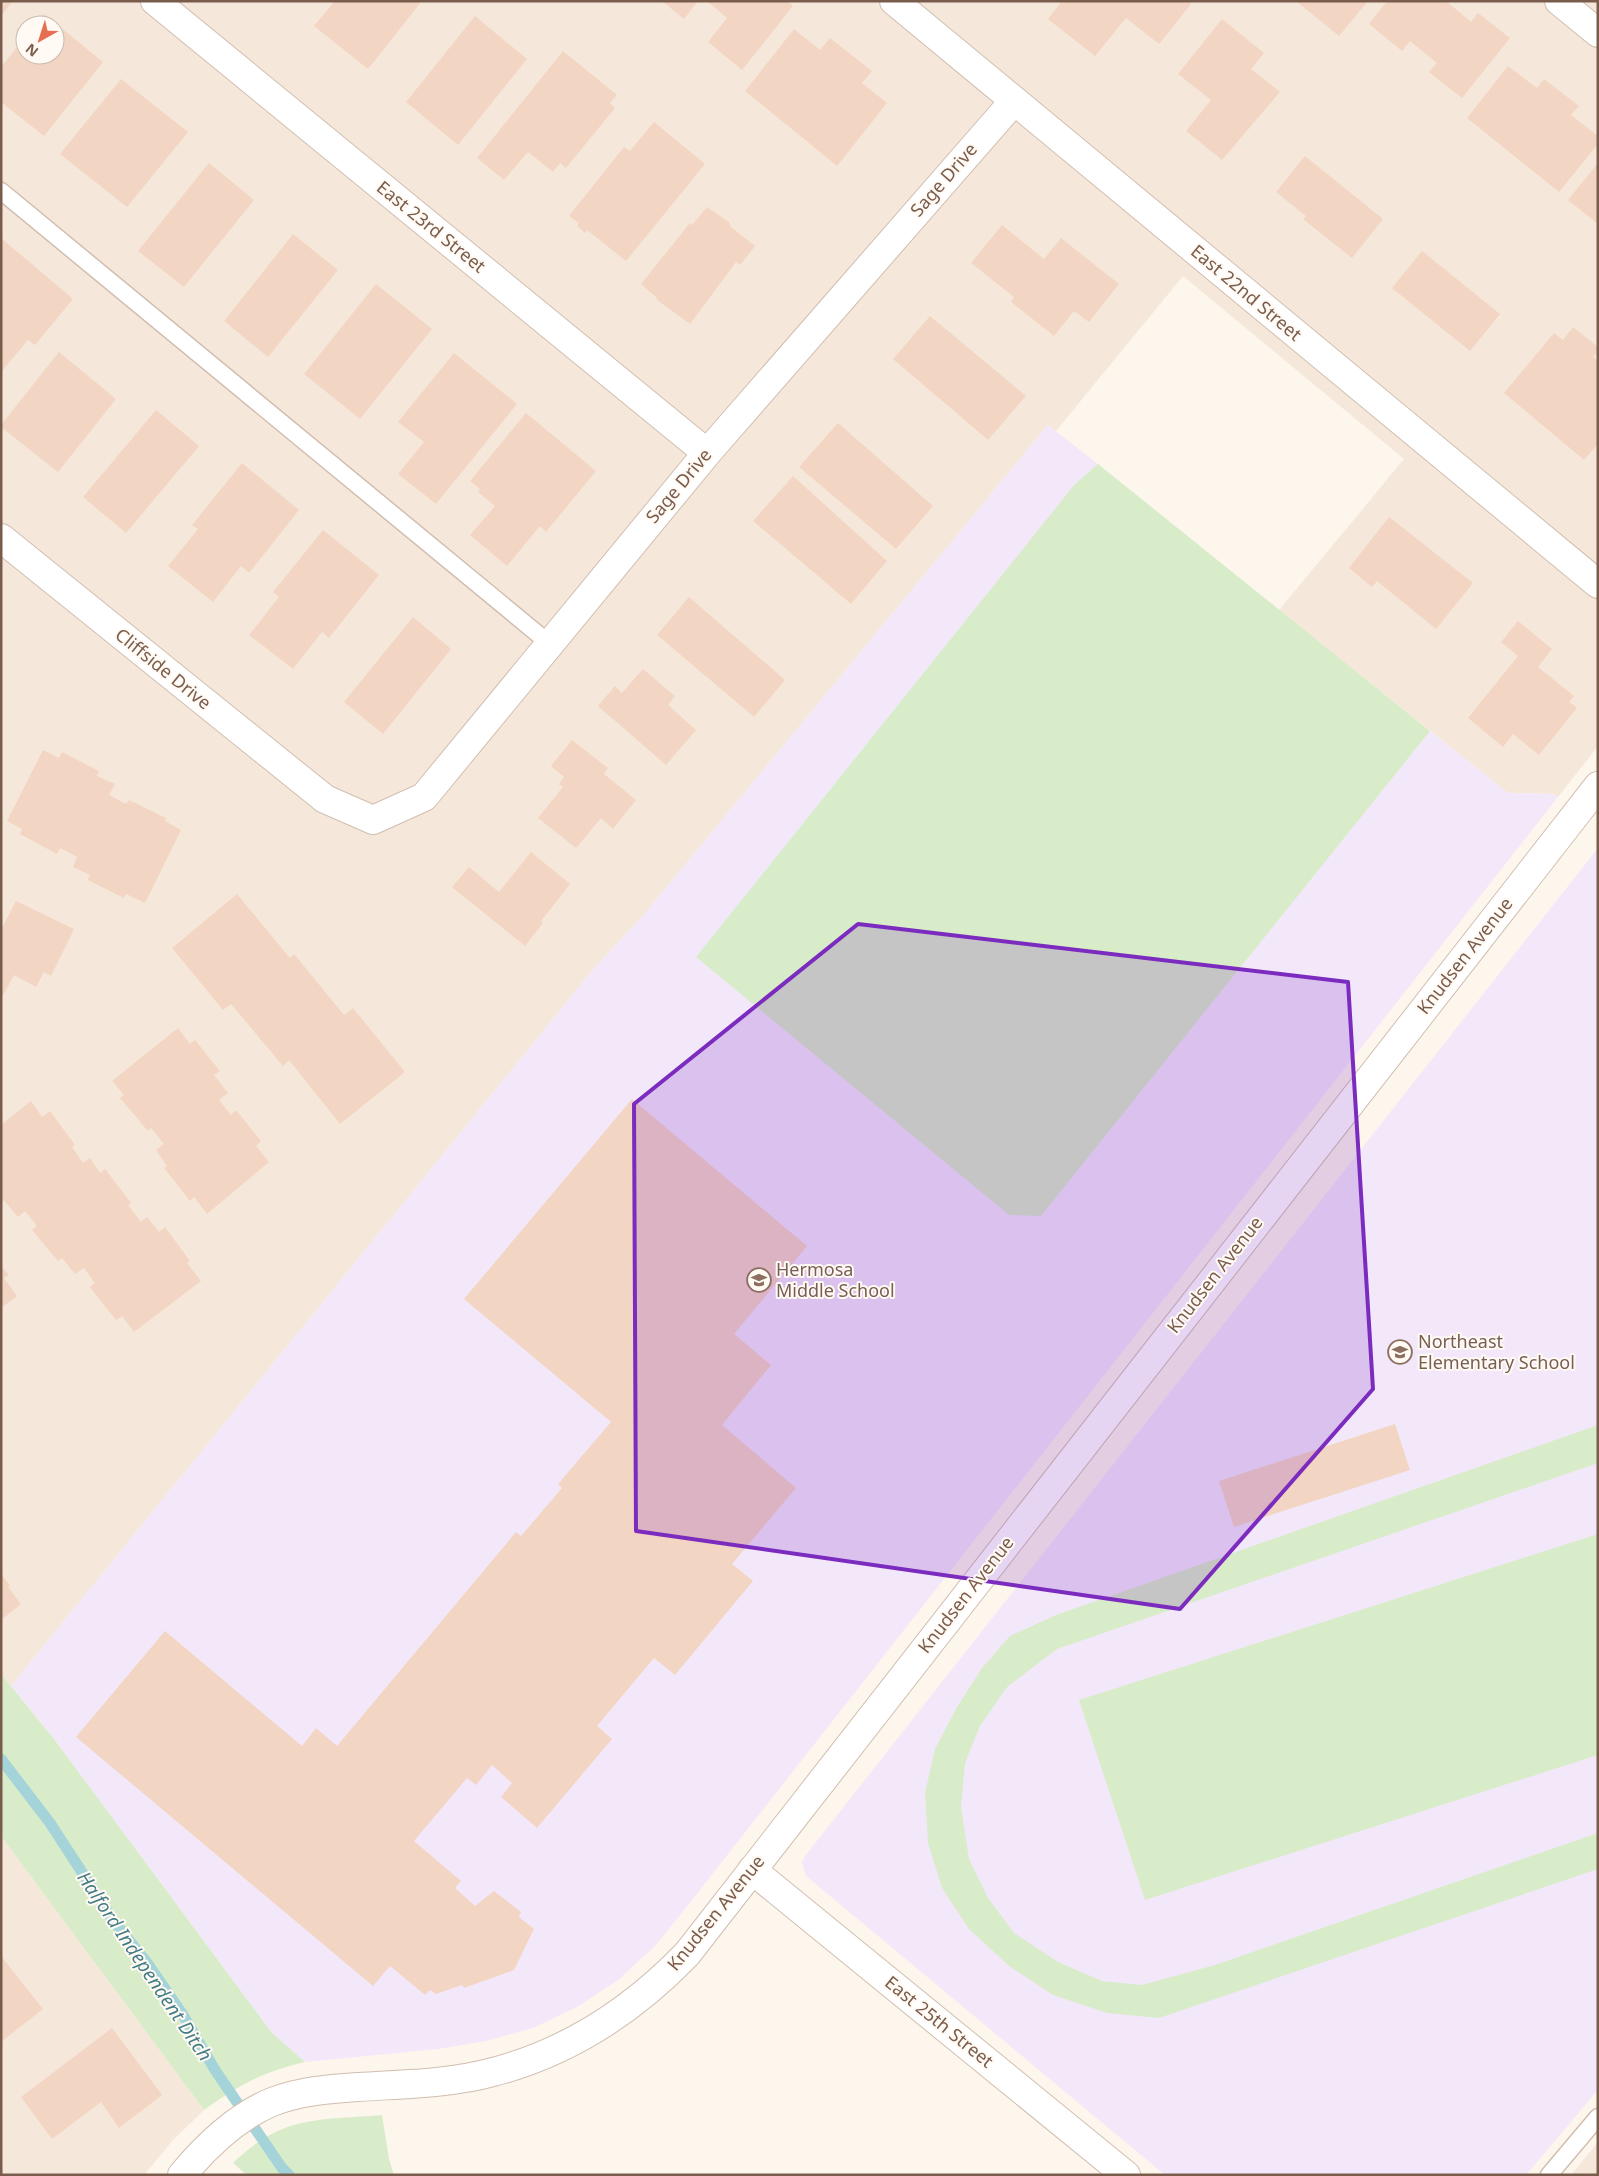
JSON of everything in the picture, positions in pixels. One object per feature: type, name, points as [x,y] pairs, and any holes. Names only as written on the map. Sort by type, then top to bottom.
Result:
[{"type":"street","name":"East 23rd Street","points":[[155,1],[707,453]]},
{"type":"street","name":"East 22nd Street","points":[[894,1],[1598,584]]},
{"type":"street","points":[[1559,1],[1598,33]]},
{"type":"street","name":"Sage Drive","points":[[325,800],[373,820],[424,797],[707,453],[1014,101]]},
{"type":"street","name":"Cliffside Drive","points":[[1,538],[325,800]]},
{"type":"street","name":"Knudsen Avenue","points":[[182,2175],[232,2125],[272,2102],[325,2089],[434,2082],[492,2072],[544,2055],[587,2034],[624,2011],[660,1983],[687,1954],[1598,786]]},
{"type":"street","name":"East 25th Street","points":[[752,1870],[1126,2175]]},
{"type":"lane","points":[[1,191],[550,644]]},
{"type":"lane","points":[[1549,2175],[1598,2117]]},
{"type":"highlighted area","points":[[858,924],[1348,982],[1373,1389],[1180,1609],[636,1531],[634,1104]]},
{"type":"shaded area","points":[[1,1],[1598,1],[1598,746],[1558,797],[1553,794],[1508,793],[1279,610],[1404,459],[1183,276],[1056,431],[1048,425],[641,918],[596,966],[11,1686],[1,1674]]},
{"type":"shaded area","name":"Hermosa Middle School","points":[[1048,425],[1098,464],[1075,484],[1041,1215],[1430,731],[1508,793],[1553,794],[1558,797],[654,1947],[618,1980],[577,2007],[533,2028],[486,2041],[438,2049],[305,2062],[272,2033],[54,1739],[11,1686],[596,966],[641,918]]},
{"type":"shaded area","name":"Northeast Elementary School","points":[[1598,848],[1598,2090],[1526,2175],[1165,2175],[806,1876],[802,1863],[805,1856]]},
{"type":"shaded area","points":[[1,1836],[204,2110],[173,2140],[144,2175],[1,2175]]},
{"type":"shaded area","points":[[1598,2142],[1598,2175],[1571,2175]]},
{"type":"green space","points":[[1098,464],[1430,731],[1041,1216],[1009,1215],[696,957],[1075,484]]},
{"type":"green space","points":[[1598,1425],[1598,1463],[1057,1649],[1007,1687],[980,1726],[965,1763],[961,1807],[969,1859],[988,1898],[1014,1933],[1058,1962],[1102,1981],[1142,1985],[1215,1965],[1598,1833],[1598,1869],[1159,2018],[1107,2013],[1053,1995],[1009,1966],[969,1929],[942,1888],[928,1843],[925,1793],[935,1749],[957,1707],[982,1668],[1010,1636],[1056,1615]]},
{"type":"green space","points":[[1598,1534],[1598,1755],[1145,1900],[1079,1700]]},
{"type":"green space","points":[[1,1674],[54,1739],[272,2033],[305,2062],[276,2070],[252,2080],[228,2093],[204,2110],[1,1836]]},
{"type":"green space","points":[[382,2115],[389,2159],[394,2175],[247,2175],[233,2163],[271,2134],[296,2124]]},
{"type":"building","points":[[1,1],[13,1],[1,16]]},
{"type":"building","points":[[335,1],[422,1],[368,69],[314,26]]},
{"type":"building","points":[[662,1],[698,1],[684,19]]},
{"type":"building","points":[[707,1],[787,1],[793,6],[742,70],[708,42],[727,18]]},
{"type":"building","points":[[1062,1],[1188,1],[1191,4],[1159,44],[1126,18],[1095,56],[1048,19]]},
{"type":"building","points":[[1296,1],[1368,1],[1339,36]]},
{"type":"building","points":[[1387,1],[1446,1],[1471,22],[1478,13],[1510,38],[1462,98],[1429,72],[1437,63],[1410,41],[1402,51],[1369,24]]},
{"type":"building","points":[[475,16],[527,59],[458,145],[406,102]]},
{"type":"building","points":[[1222,19],[1264,53],[1251,69],[1280,92],[1222,160],[1186,131],[1211,100],[1178,74]]},
{"type":"building","points":[[794,29],[820,50],[830,38],[872,71],[862,83],[887,103],[837,166],[745,91]]},
{"type":"building","points":[[65,31],[103,62],[44,136],[1,102],[1,67],[15,50],[15,65],[65,65]]},
{"type":"building","points":[[563,51],[617,95],[610,103],[615,108],[566,168],[560,163],[553,172],[528,152],[504,180],[477,158]]},
{"type":"building","points":[[1508,66],[1537,88],[1544,79],[1579,106],[1571,115],[1598,136],[1598,144],[1559,192],[1467,118]]},
{"type":"building","points":[[121,79],[188,132],[127,207],[60,154]]},
{"type":"building","points":[[654,122],[705,164],[626,261],[587,230],[585,233],[577,226],[579,223],[569,216],[624,147],[630,151]]},
{"type":"building","points":[[1305,156],[1383,219],[1352,258],[1303,219],[1306,216],[1276,192]]},
{"type":"building","points":[[209,163],[254,200],[184,287],[138,251]]},
{"type":"building","points":[[1598,163],[1598,224],[1568,200]]},
{"type":"building","points":[[707,207],[729,222],[731,227],[755,246],[740,265],[736,262],[690,324],[657,300],[641,284],[690,223],[692,225]]},
{"type":"building","points":[[1002,225],[1044,259],[1061,238],[1119,284],[1089,322],[1074,311],[1054,336],[1011,302],[1014,297],[971,263]]},
{"type":"building","points":[[293,234],[338,270],[268,357],[224,321]]},
{"type":"building","points":[[1,238],[73,299],[35,345],[28,340],[1,372]]},
{"type":"building","points":[[1422,251],[1500,314],[1470,351],[1392,288]]},
{"type":"building","points":[[376,284],[432,329],[360,419],[304,374]]},
{"type":"building","points":[[930,316],[1026,396],[988,440],[893,359]]},
{"type":"building","points":[[1573,327],[1598,347],[1598,351],[1593,357],[1598,361],[1598,444],[1584,460],[1504,393],[1554,333],[1563,340]]},
{"type":"building","points":[[59,352],[116,399],[58,472],[1,427],[1,425]]},
{"type":"building","points":[[454,353],[517,404],[436,504],[398,474],[424,442],[398,422]]},
{"type":"building","points":[[156,410],[199,446],[126,533],[83,497]]},
{"type":"building","points":[[526,413],[596,471],[546,532],[540,526],[507,566],[470,535],[495,506],[478,492],[480,489],[470,481]]},
{"type":"building","points":[[838,423],[933,506],[896,549],[799,467]]},
{"type":"building","points":[[242,463],[299,510],[249,573],[241,566],[213,602],[168,566],[198,529],[192,525]]},
{"type":"building","points":[[793,476],[887,561],[851,604],[753,521]]},
{"type":"building","points":[[1389,517],[1473,583],[1436,629],[1377,581],[1372,587],[1349,568]]},
{"type":"building","points":[[323,530],[379,575],[329,638],[322,632],[293,669],[249,635],[279,597],[273,592]]},
{"type":"building","points":[[689,597],[785,680],[754,717],[657,635]]},
{"type":"building","points":[[413,617],[451,649],[383,734],[344,702]]},
{"type":"building","points":[[1518,621],[1552,649],[1538,667],[1574,696],[1569,702],[1577,708],[1539,755],[1513,734],[1503,747],[1468,718],[1518,656],[1501,642]]},
{"type":"building","points":[[643,669],[675,696],[668,705],[696,730],[666,765],[598,706],[615,686],[622,693]]},
{"type":"building","points":[[572,740],[608,768],[604,774],[636,800],[613,829],[601,818],[576,848],[538,818],[563,787],[559,784],[564,777],[551,766]]},
{"type":"building","points":[[43,750],[59,758],[62,752],[99,771],[97,776],[115,784],[109,795],[126,804],[129,800],[166,818],[165,821],[181,830],[145,903],[126,894],[124,898],[88,880],[90,875],[73,867],[77,857],[60,848],[57,854],[20,834],[22,829],[7,821]]},
{"type":"building","points":[[531,852],[570,884],[541,921],[543,923],[525,946],[452,887],[469,867],[499,892]]},
{"type":"building","points":[[237,894],[290,958],[294,954],[344,1015],[353,1008],[405,1072],[340,1124],[289,1060],[283,1066],[231,1004],[223,1010],[172,948]]},
{"type":"building","points":[[16,901],[74,929],[51,976],[44,972],[36,987],[14,975],[1,999],[1,930]]},
{"type":"building","points":[[178,1028],[190,1044],[195,1040],[220,1071],[214,1075],[228,1093],[219,1100],[231,1115],[236,1110],[261,1141],[256,1146],[269,1162],[207,1214],[194,1197],[190,1201],[164,1168],[167,1166],[156,1150],[164,1144],[151,1128],[148,1131],[120,1098],[124,1095],[112,1081]]},
{"type":"building","points":[[632,1099],[807,1246],[734,1334],[771,1365],[722,1425],[796,1488],[732,1564],[753,1581],[675,1675],[654,1658],[597,1726],[612,1739],[537,1828],[501,1797],[512,1783],[492,1765],[476,1785],[467,1778],[414,1841],[461,1881],[455,1888],[475,1906],[494,1891],[521,1912],[519,1917],[534,1929],[514,1970],[464,1988],[462,1985],[436,1994],[430,1990],[425,1995],[390,1966],[373,1986],[76,1737],[165,1631],[302,1746],[316,1728],[337,1746],[516,1532],[521,1536],[562,1488],[558,1484],[611,1422],[464,1299]]},
{"type":"building","points":[[31,1101],[42,1117],[50,1111],[75,1145],[72,1147],[83,1163],[90,1158],[100,1173],[105,1169],[131,1203],[128,1205],[141,1222],[147,1217],[159,1232],[165,1227],[190,1261],[187,1263],[201,1281],[134,1332],[122,1316],[116,1320],[90,1287],[95,1283],[84,1268],[75,1274],[62,1258],[58,1261],[32,1230],[37,1226],[25,1211],[18,1217],[4,1200],[1,1203],[1,1125]]},
{"type":"building","points":[[1,1266],[9,1275],[4,1278],[17,1296],[1,1308]]},
{"type":"building","points":[[1395,1424],[1410,1470],[1234,1527],[1219,1481]]},
{"type":"building","points":[[1,1574],[21,1604],[1,1620]]},
{"type":"building","points":[[1,1956],[43,2009],[1,2042]]},
{"type":"building","points":[[112,2028],[162,2095],[119,2128],[101,2102],[52,2139],[21,2097]]},
{"type":"waterway","name":"Halford Independent Ditch","points":[[1,1759],[50,1823],[113,1920],[148,1964],[183,2015],[215,2070],[282,2168],[289,2175]]},
{"type":"place","name":"Hermosa Middle School","points":[[759,1280]]},
{"type":"place","name":"Northeast Elementary School","points":[[1400,1352]]}]
